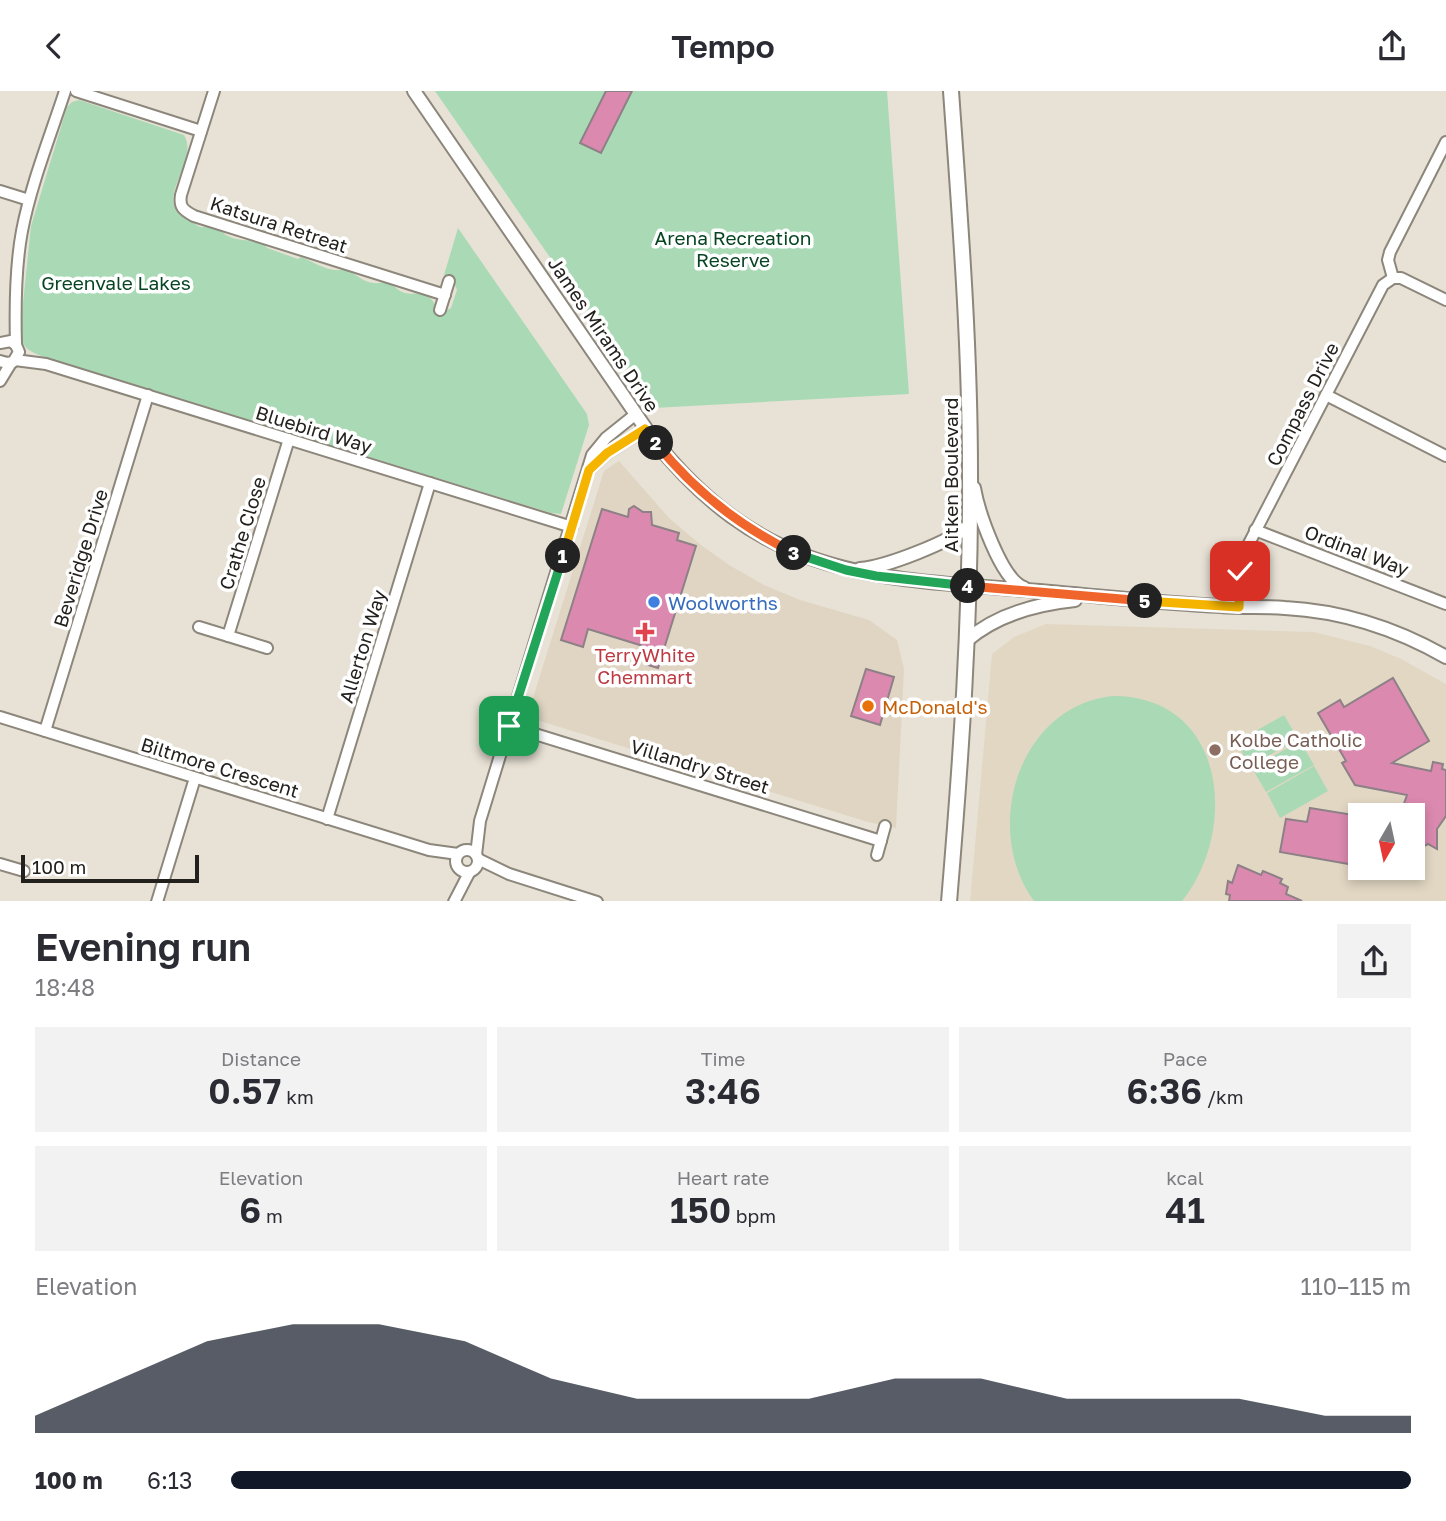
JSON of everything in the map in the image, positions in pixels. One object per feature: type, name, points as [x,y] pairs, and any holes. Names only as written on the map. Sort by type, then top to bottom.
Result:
[{"type":"main road","name":"Aitken Boulevard","points":[[949,901],[966,641],[971,474],[969,378],[951,91]]},
{"type":"street","points":[[0,381],[9,361],[19,352],[15,319],[18,263],[29,200],[65,91]]},
{"type":"street","points":[[76,91],[201,131]]},
{"type":"street","name":"Katsura Retreat","points":[[214,91],[179,203],[186,212],[445,295]]},
{"type":"street","name":"James Mirams Drive","points":[[414,91],[645,429],[683,475],[730,516],[793,553],[846,570],[968,586],[1110,598]]},
{"type":"street","points":[[1446,142],[1388,260],[1393,278],[1405,279],[1446,300]]},
{"type":"street","points":[[0,191],[29,200]]},
{"type":"street","name":"Compass Drive","points":[[1239,607],[1242,557],[1383,285],[1393,278]]},
{"type":"street","points":[[440,310],[449,281]]},
{"type":"street","points":[[1,343],[15,319]]},
{"type":"street","name":"Bluebird Way","points":[[1,343],[11,341],[46,364]]},
{"type":"street","name":"Bluebird Way","points":[[9,361],[46,364],[572,527]]},
{"type":"street","name":"Beveridge Drive","points":[[45,731],[148,395]]},
{"type":"street","points":[[1326,395],[1446,456]]},
{"type":"street","points":[[454,901],[463,863],[481,821],[592,454],[598,445],[636,414]]},
{"type":"street","points":[[589,470],[607,453],[645,429]]},
{"type":"street","name":"Crathe Close","points":[[228,636],[289,439]]},
{"type":"street","points":[[971,474],[976,499],[991,540],[1009,575],[1018,586],[1034,591]]},
{"type":"street","name":"Allerton Way","points":[[327,819],[430,483]]},
{"type":"street","points":[[846,570],[877,567],[951,537],[970,525]]},
{"type":"street","name":"Ordinal Way","points":[[1255,530],[1446,604]]},
{"type":"street","points":[[966,641],[988,625],[1052,602],[1110,598],[1324,612],[1400,634],[1446,657]]},
{"type":"street","points":[[199,627],[267,648]]},
{"type":"street","name":"Biltmore Crescent","points":[[0,717],[429,850],[463,863],[597,901]]},
{"type":"street","name":"Villandry Street","points":[[509,726],[881,841]]},
{"type":"street","points":[[157,901],[195,778]]},
{"type":"street","points":[[477,857],[481,821]]},
{"type":"street","points":[[877,855],[886,826]]},
{"type":"street","name":"Biltmore Crescent","points":[[463,863],[477,857],[509,874]]},
{"type":"street","points":[[0,864],[24,871]]},
{"type":"shaded area","points":[[619,461],[669,518],[729,565],[764,585],[800,600],[869,620],[897,640],[904,669],[896,828],[868,822],[527,717],[604,471]]},
{"type":"shaded area","name":"Kolbe Catholic College","points":[[1046,624],[1314,632],[1370,646],[1401,659],[1446,684],[1446,901],[970,901],[992,654],[1014,637]]},
{"type":"green space","name":"Arena Recreation Reserve","points":[[435,91],[887,91],[909,394],[654,408]]},
{"type":"green space","name":"Greenvale Lakes","points":[[79,100],[184,135],[187,153],[173,202],[178,212],[198,226],[215,226],[231,237],[263,243],[267,248],[298,259],[301,257],[328,269],[344,269],[369,282],[385,282],[405,293],[426,295],[437,308],[445,311],[451,308],[457,290],[454,283],[444,275],[458,228],[587,414],[589,425],[561,514],[41,356],[29,350],[22,341],[20,332],[31,226],[67,107]]},
{"type":"green space","points":[[1112,696],[1150,702],[1179,717],[1199,741],[1211,771],[1215,804],[1211,838],[1200,871],[1182,901],[1034,901],[1019,872],[1011,841],[1011,808],[1018,776],[1032,747],[1052,723],[1079,705]]},
{"type":"green space","points":[[1284,715],[1298,739],[1250,766],[1236,742]]},
{"type":"green space","points":[[1300,741],[1314,765],[1266,792],[1252,768]]},
{"type":"green space","points":[[1314,766],[1328,791],[1280,818],[1267,793]]},
{"type":"building","points":[[606,91],[632,91],[601,153],[580,143]]},
{"type":"building","points":[[634,506],[643,512],[651,512],[652,525],[679,533],[677,540],[696,546],[658,668],[645,664],[649,653],[642,651],[643,646],[588,629],[583,647],[561,640],[602,509],[628,517],[629,509]]},
{"type":"building","points":[[866,669],[894,677],[880,725],[851,716]]},
{"type":"building","points":[[1393,678],[1429,741],[1392,763],[1431,771],[1433,762],[1443,764],[1442,769],[1446,770],[1446,816],[1437,829],[1437,849],[1428,844],[1425,846],[1425,803],[1404,803],[1407,795],[1355,785],[1342,763],[1346,761],[1318,713],[1340,700],[1344,707]]},
{"type":"building","points":[[1310,808],[1348,814],[1348,864],[1280,852],[1286,819],[1307,822]]},
{"type":"building","points":[[1238,865],[1261,875],[1263,871],[1282,879],[1280,883],[1288,887],[1286,894],[1302,901],[1229,901],[1230,895],[1226,894],[1228,881],[1232,883]]},
{"type":"place","name":"Woolworths","points":[[654,602]]},
{"type":"place","name":"TerryWhite Chemmart","points":[[645,632]]},
{"type":"place","name":"McDonald's","points":[[868,706]]},
{"type":"place","name":"Kolbe Catholic College","points":[[1215,750]]},
{"type":"route","points":[[509,726],[589,470],[607,453],[645,429],[683,475],[730,516],[793,553],[846,570],[968,586],[1239,607],[1240,571]]}]
